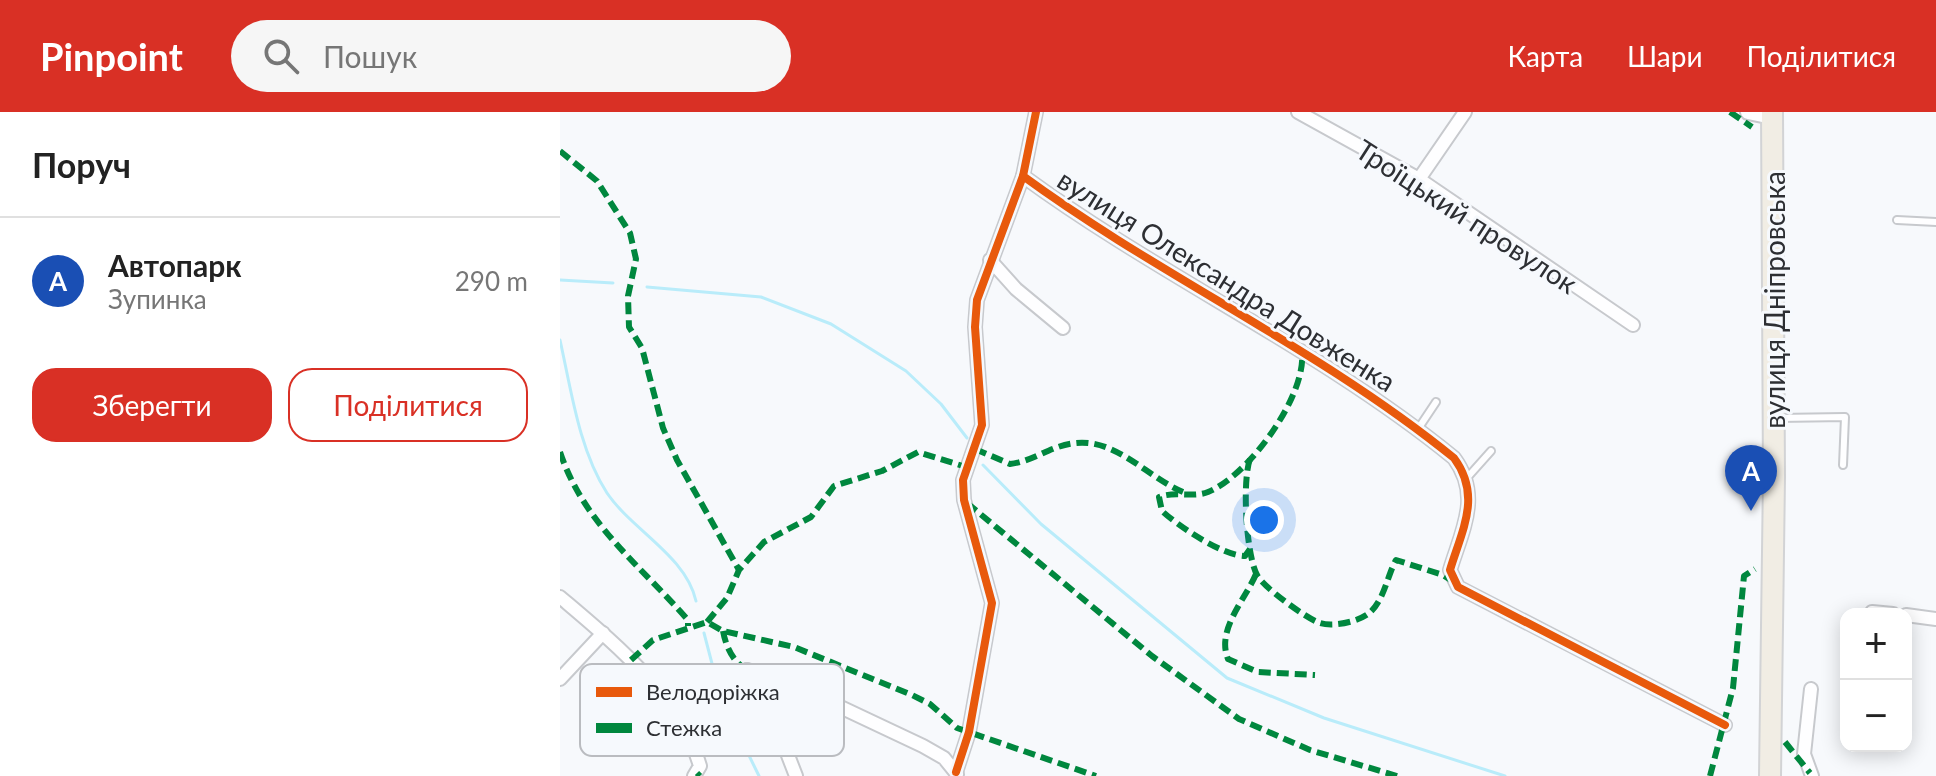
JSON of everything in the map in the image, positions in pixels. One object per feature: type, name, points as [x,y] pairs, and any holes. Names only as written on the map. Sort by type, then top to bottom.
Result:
[{"type":"highway","name":"вулиця Дніпровська","points":[[1770,776],[1774,418],[1772,114]]},
{"type":"street","name":"вулиця Олександра Довженка","points":[[1036,112],[1023,176],[1112,237],[1349,382],[1418,429],[1454,458],[1466,479]]},
{"type":"street","name":"Троїцький провулок","points":[[1298,112],[1419,179],[1633,325]]},
{"type":"street","points":[[1419,179],[1465,112]]},
{"type":"street","points":[[1748,112],[1772,114]]},
{"type":"street","points":[[957,774],[969,732],[992,603],[964,500],[963,480],[982,425],[975,327],[977,300],[1023,176]]},
{"type":"street","points":[[990,260],[1016,289],[1063,328]]},
{"type":"street","points":[[1466,479],[1469,513],[1450,570],[1458,587],[1725,725]]},
{"type":"street","points":[[560,597],[634,664]]},
{"type":"street","points":[[1912,616],[1936,619]]},
{"type":"street","points":[[560,679],[603,633]]},
{"type":"street","points":[[1811,689],[1804,754],[1812,776]]},
{"type":"street","points":[[844,709],[944,758],[957,774]]},
{"type":"street","points":[[788,756],[796,776]]},
{"type":"lane","points":[[1897,220],[1936,222]]},
{"type":"lane","points":[[1418,429],[1436,402]]},
{"type":"lane","points":[[1774,418],[1845,417],[1843,465]]},
{"type":"lane","points":[[1466,479],[1491,451]]},
{"type":"waterway","points":[[560,280],[613,283]]},
{"type":"waterway","points":[[647,287],[761,297],[831,324],[906,371],[941,404],[967,438]]},
{"type":"waterway","points":[[560,340],[577,419],[597,476],[618,506],[681,570],[696,601]]},
{"type":"waterway","points":[[983,465],[1041,524],[1227,678],[1324,718],[1505,776]]},
{"type":"waterway","points":[[704,633],[712,664]]},
{"type":"waterway","points":[[749,756],[759,776]]},
{"type":"marked path","points":[[1730,112],[1752,127]]},
{"type":"marked path","points":[[560,151],[597,181],[630,233],[636,259],[628,296],[629,327],[642,348],[663,428],[677,460],[739,570]]},
{"type":"marked path","points":[[1250,549],[1245,556],[1236,555],[1201,539],[1162,511],[1159,497],[1208,492],[1240,470],[1272,433],[1285,412],[1301,371],[1302,353]]},
{"type":"marked path","points":[[975,449],[1010,464],[1067,444],[1091,443],[1118,453],[1183,492]]},
{"type":"marked path","points":[[560,452],[570,478],[598,522],[688,620],[688,626]]},
{"type":"marked path","points":[[707,622],[727,598],[739,570],[764,542],[811,517],[834,486],[882,471],[918,452],[966,467]]},
{"type":"marked path","points":[[1250,459],[1246,500],[1253,565],[1268,587],[1306,616],[1320,623],[1331,624],[1368,614],[1382,596],[1396,560],[1443,575],[1454,582]]},
{"type":"marked path","points":[[967,503],[1152,656],[1239,719],[1310,750],[1397,776]]},
{"type":"marked path","points":[[1710,776],[1733,688],[1744,576],[1755,569]]},
{"type":"marked path","points":[[1256,574],[1229,626],[1225,648],[1228,659],[1258,672],[1315,675]]},
{"type":"marked path","points":[[631,660],[653,640],[707,622],[723,631],[794,647],[836,664]]},
{"type":"marked path","points":[[723,631],[731,654],[739,664]]},
{"type":"marked path","points":[[844,667],[930,704],[957,728],[1096,776]]},
{"type":"marked path","points":[[1785,742],[1810,773]]},
{"type":"marked path","points":[[697,773],[700,776]]},
{"type":"cycle path","points":[[1036,112],[1023,176],[1076,213],[1350,382],[1454,458],[1467,486],[1468,500],[1464,527],[1450,570],[1458,587],[1725,725]]},
{"type":"cycle path","points":[[956,772],[969,732],[992,603],[964,500],[963,480],[982,425],[975,327],[977,300],[1023,176]]},
{"type":"place","name":"Автопарк","points":[[1751,511]]}]
